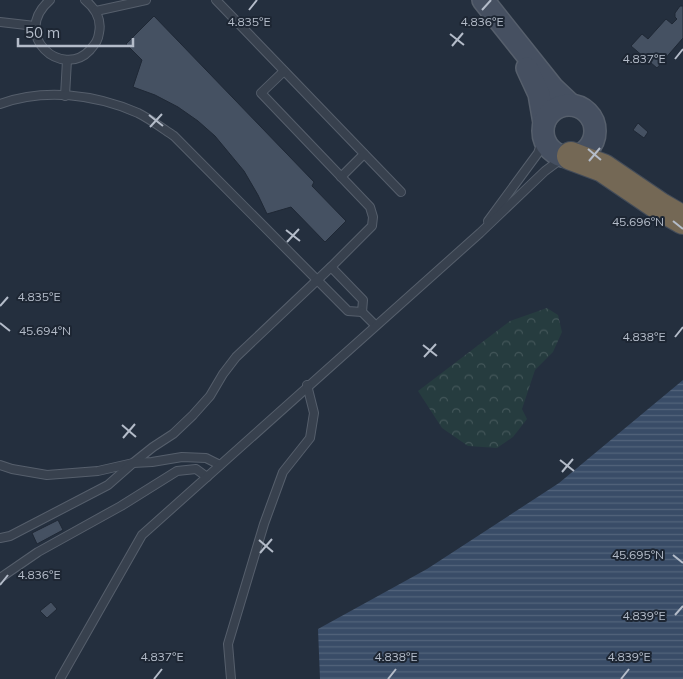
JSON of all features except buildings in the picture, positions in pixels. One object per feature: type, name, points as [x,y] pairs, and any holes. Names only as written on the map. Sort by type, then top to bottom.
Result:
[{"type":"highway","points":[[571,156],[603,168],[683,220]]},
{"type":"main road","points":[[483,0],[553,88],[571,105],[585,111],[590,116],[595,131],[590,145],[579,154],[564,156],[551,149],[544,130],[536,84],[511,36]]},
{"type":"main road","points":[[544,130],[548,117],[558,108],[571,105]]},
{"type":"lane","points":[[46,1],[35,22],[36,37],[43,49],[53,57],[67,60],[84,56],[98,41],[101,25],[95,8],[85,0]]},
{"type":"lane","points":[[96,11],[146,0]]},
{"type":"lane","points":[[216,0],[401,192]]},
{"type":"lane","points":[[0,22],[35,26]]},
{"type":"lane","points":[[65,96],[67,60]]},
{"type":"lane","points":[[0,538],[10,536],[108,485],[153,447],[173,434],[210,396],[236,357],[317,279],[332,267],[372,226],[373,217],[370,207],[261,93],[284,71]]},
{"type":"lane","points":[[0,104],[17,98],[58,94],[100,99],[139,114],[174,136],[348,311],[362,312],[375,325]]},
{"type":"lane","points":[[480,233],[538,153],[544,130]]},
{"type":"lane","points":[[340,176],[364,154]]},
{"type":"lane","points":[[60,679],[142,535],[480,233],[545,171],[557,162],[571,156]]},
{"type":"lane","points":[[332,267],[363,300],[362,312]]},
{"type":"lane","points":[[231,679],[228,644],[264,524],[283,472],[310,438],[314,413],[308,386]]},
{"type":"lane","points":[[0,465],[12,470],[47,475],[90,472],[134,463],[182,457],[206,458],[220,465]]},
{"type":"lane","points":[[0,578],[38,552],[121,506],[177,471],[196,469],[207,477]]},
{"type":"green space","points":[[547,308],[558,315],[562,332],[553,352],[535,370],[522,409],[527,419],[513,437],[497,448],[468,446],[442,428],[418,391],[510,321]]},
{"type":"water","points":[[683,380],[683,679],[320,679],[318,629],[427,569],[559,483]]}]
